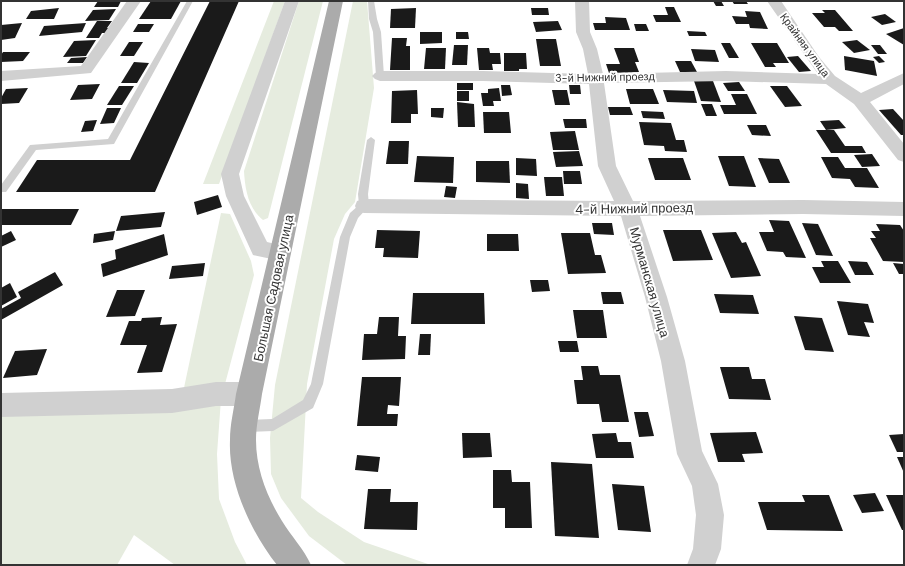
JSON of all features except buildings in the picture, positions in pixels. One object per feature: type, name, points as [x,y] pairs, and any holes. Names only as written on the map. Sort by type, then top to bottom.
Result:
[{"type":"main road","name":"Большая Садовая улица","points":[[288,562],[261,512],[248,482],[243,446],[250,394],[336,1]]},
{"type":"street","points":[[1,76],[86,70],[134,1]]},
{"type":"street","points":[[281,253],[260,249],[235,196],[230,174],[292,1]]},
{"type":"street","name":"Мурманская улица","points":[[582,1],[583,32],[590,49],[596,78],[607,166],[631,217],[656,297],[673,361],[690,454],[705,484],[710,515],[707,549],[701,565]]},
{"type":"street","name":"Крайняя улица","points":[[774,1],[814,60],[830,79],[860,100],[904,156]]},
{"type":"street","name":"3-й Нижний проезд","points":[[380,76],[596,78],[726,76],[830,79]]},
{"type":"street","points":[[860,100],[904,78]]},
{"type":"street","name":"4-й Нижний проезд","points":[[364,206],[568,209],[626,207],[803,207],[904,209]]},
{"type":"street","points":[[1,405],[172,402],[216,394],[250,394]]},
{"type":"lane","points":[[3,189],[33,147],[111,142],[190,1]]},
{"type":"lane","points":[[371,1],[373,19],[377,32],[380,76]]},
{"type":"lane","points":[[245,426],[273,425],[308,404],[317,384],[344,237],[354,216],[364,206],[363,194],[371,140]]},
{"type":"shaded area","points":[[274,1],[285,1],[219,184],[203,184]]},
{"type":"shaded area","points":[[299,1],[323,1],[268,218],[263,220],[254,210],[248,198],[244,171]]},
{"type":"shaded area","points":[[353,1],[367,1],[374,88],[355,202],[345,214],[334,239],[307,384],[301,498],[318,512],[364,542],[428,564],[451,565],[347,565],[309,536],[281,498],[271,474],[270,438],[275,385]]},
{"type":"shaded area","points":[[221,213],[230,214],[251,261],[254,275],[221,399],[217,454],[219,499],[235,542],[247,565],[175,565],[134,535],[117,565],[1,565],[1,414],[181,402]]}]
